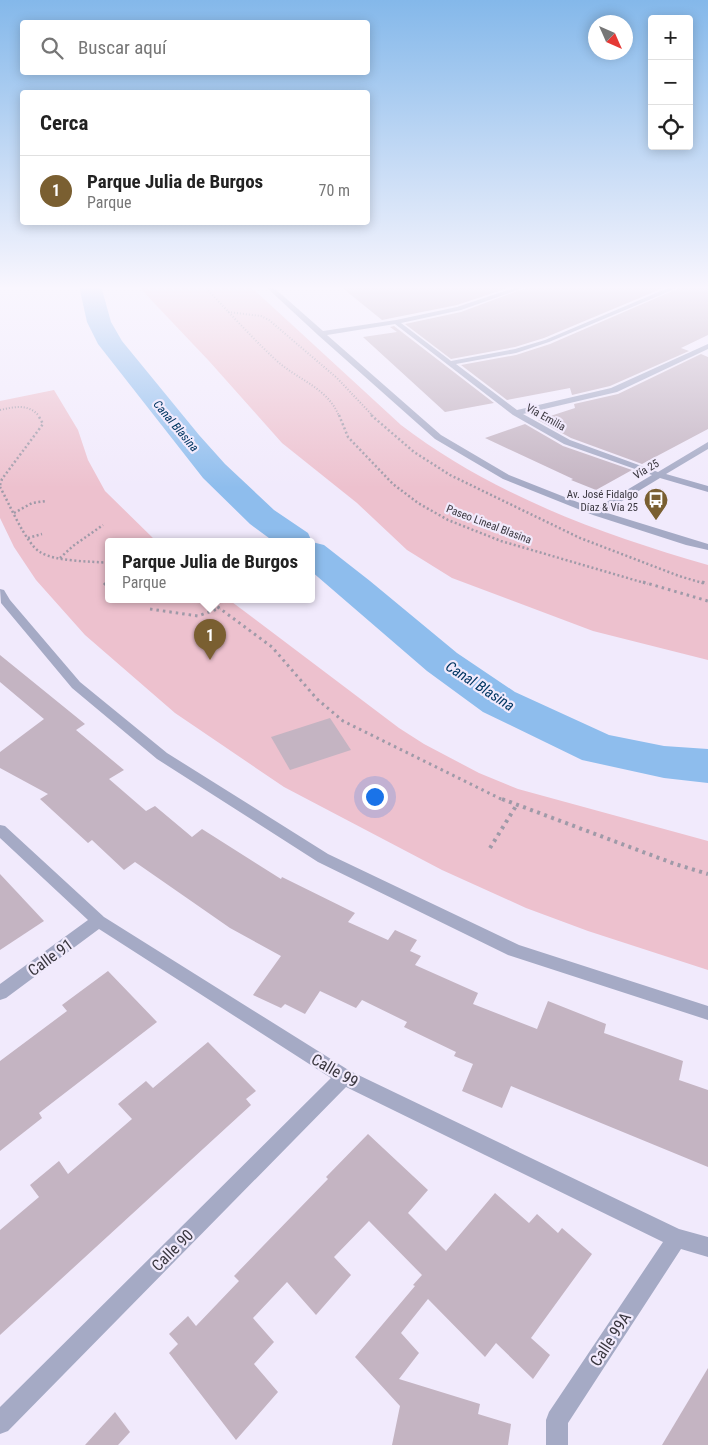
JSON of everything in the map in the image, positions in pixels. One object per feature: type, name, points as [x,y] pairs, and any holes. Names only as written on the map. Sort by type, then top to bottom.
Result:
[{"type":"street","points":[[342,353],[438,437],[506,477],[596,513],[708,547]]},
{"type":"street","name":"Vía Emilia","points":[[437,353],[516,413],[568,442],[659,475],[708,489]]},
{"type":"street","points":[[450,363],[503,353]]},
{"type":"street","points":[[516,413],[614,390],[692,353]]},
{"type":"street","name":"Vía 25","points":[[596,513],[708,445]]},
{"type":"street","points":[[2,599],[76,685],[162,756],[323,858],[514,950],[708,1013]]},
{"type":"street","name":"Calle 99","points":[[0,830],[99,921],[344,1077],[677,1238],[708,1248]]},
{"type":"street","name":"Calle 91","points":[[0,993],[99,921]]},
{"type":"street","name":"Calle 90","points":[[0,1423],[344,1077]]},
{"type":"street","name":"Calle 99A","points":[[558,1445],[557,1420],[677,1238]]},
{"type":"path","name":"Paseo Lineal Blasina","points":[[270,353],[278,362],[328,396],[335,405],[348,437],[394,484],[418,503],[448,520],[501,541],[708,601]]},
{"type":"path","points":[[0,410],[18,407],[30,408],[36,410],[43,424],[7,471],[0,486],[32,546],[41,553],[60,558],[105,563]]},
{"type":"path","points":[[14,513],[32,503],[46,502]]},
{"type":"path","points":[[60,558],[78,542],[103,525]]},
{"type":"path","points":[[28,538],[42,534]]},
{"type":"path","points":[[213,603],[280,656],[316,700],[343,722],[516,806],[675,864],[708,874]]},
{"type":"path","points":[[150,609],[192,616],[204,615],[220,608]]},
{"type":"path","points":[[204,615],[208,618]]},
{"type":"path","points":[[490,848],[516,806]]},
{"type":"shaded area","points":[[202,353],[323,353],[401,425],[436,450],[472,472],[548,509],[587,525],[627,540],[708,565],[708,660],[593,631],[452,578],[407,550],[357,503],[282,443]]},
{"type":"shaded area","points":[[54,390],[78,430],[88,460],[105,491],[153,538],[105,538],[105,603],[233,603],[399,728],[424,744],[479,773],[518,789],[708,841],[708,970],[588,931],[526,908],[442,870],[284,787],[175,713],[85,635],[36,580],[14,547],[0,518],[0,401]]},
{"type":"building","points":[[381,353],[430,353],[494,403],[445,412]]},
{"type":"building","points":[[444,353],[481,353],[451,359]]},
{"type":"building","points":[[521,353],[684,353],[610,386],[572,395],[570,388],[507,400],[461,365]]},
{"type":"building","points":[[701,354],[708,357],[708,429],[642,464],[571,438],[538,420],[575,408],[574,404],[618,394]]},
{"type":"building","points":[[525,424],[563,446],[632,470],[596,490],[571,480],[573,479],[485,438]]},
{"type":"building","points":[[0,655],[85,724],[76,730],[124,770],[109,779],[146,811],[155,806],[192,837],[202,829],[281,879],[282,877],[355,913],[348,922],[388,940],[395,930],[417,940],[410,951],[421,956],[415,965],[478,993],[473,1004],[537,1029],[548,1001],[606,1024],[604,1033],[683,1061],[679,1080],[708,1090],[708,1167],[511,1086],[502,1108],[462,1091],[473,1064],[454,1056],[456,1052],[404,1027],[407,1022],[362,1000],[356,1008],[320,991],[305,1014],[285,1004],[281,1008],[253,995],[281,956],[230,928],[135,862],[124,870],[92,840],[88,843],[40,799],[48,794],[0,768],[0,752],[44,719],[0,682]]},
{"type":"building","points":[[330,718],[351,750],[290,770],[271,737]]},
{"type":"building","points":[[0,874],[44,921],[0,950]]},
{"type":"building","points":[[108,971],[157,1022],[39,1113],[42,1118],[0,1151],[0,1061],[67,1011],[62,1005]]},
{"type":"building","points":[[208,1042],[256,1091],[246,1099],[251,1105],[0,1335],[0,1230],[39,1197],[30,1185],[59,1161],[68,1174],[132,1119],[118,1104],[146,1081],[153,1088]]},
{"type":"building","points":[[368,1134],[428,1190],[408,1213],[446,1251],[495,1193],[529,1223],[537,1214],[558,1233],[562,1228],[592,1254],[531,1338],[550,1355],[533,1379],[496,1343],[485,1357],[428,1299],[401,1333],[419,1353],[399,1379],[480,1404],[478,1414],[511,1424],[508,1445],[392,1445],[400,1406],[355,1357],[415,1286],[413,1285],[422,1275],[369,1221],[334,1257],[351,1275],[316,1315],[287,1282],[253,1318],[274,1342],[254,1364],[278,1392],[236,1440],[169,1353],[178,1344],[169,1334],[188,1316],[196,1326],[239,1281],[234,1276],[328,1179],[326,1177]]},
{"type":"building","points":[[708,1368],[708,1445],[662,1445]]},
{"type":"building","points":[[115,1412],[130,1432],[118,1445],[85,1445]]},
{"type":"waterway","name":"Canal Blasina","points":[[118,353],[214,471],[262,517],[291,538]]},
{"type":"waterway","name":"Canal Blasina","points":[[315,556],[357,589],[442,662],[499,702],[598,749],[664,762],[708,766]]},
{"type":"place","name":"Av. José Fidalgo Díaz & Vía 25","points":[[656,521]]},
{"type":"place","name":"Parque Julia de Burgos","points":[[210,660]]}]
